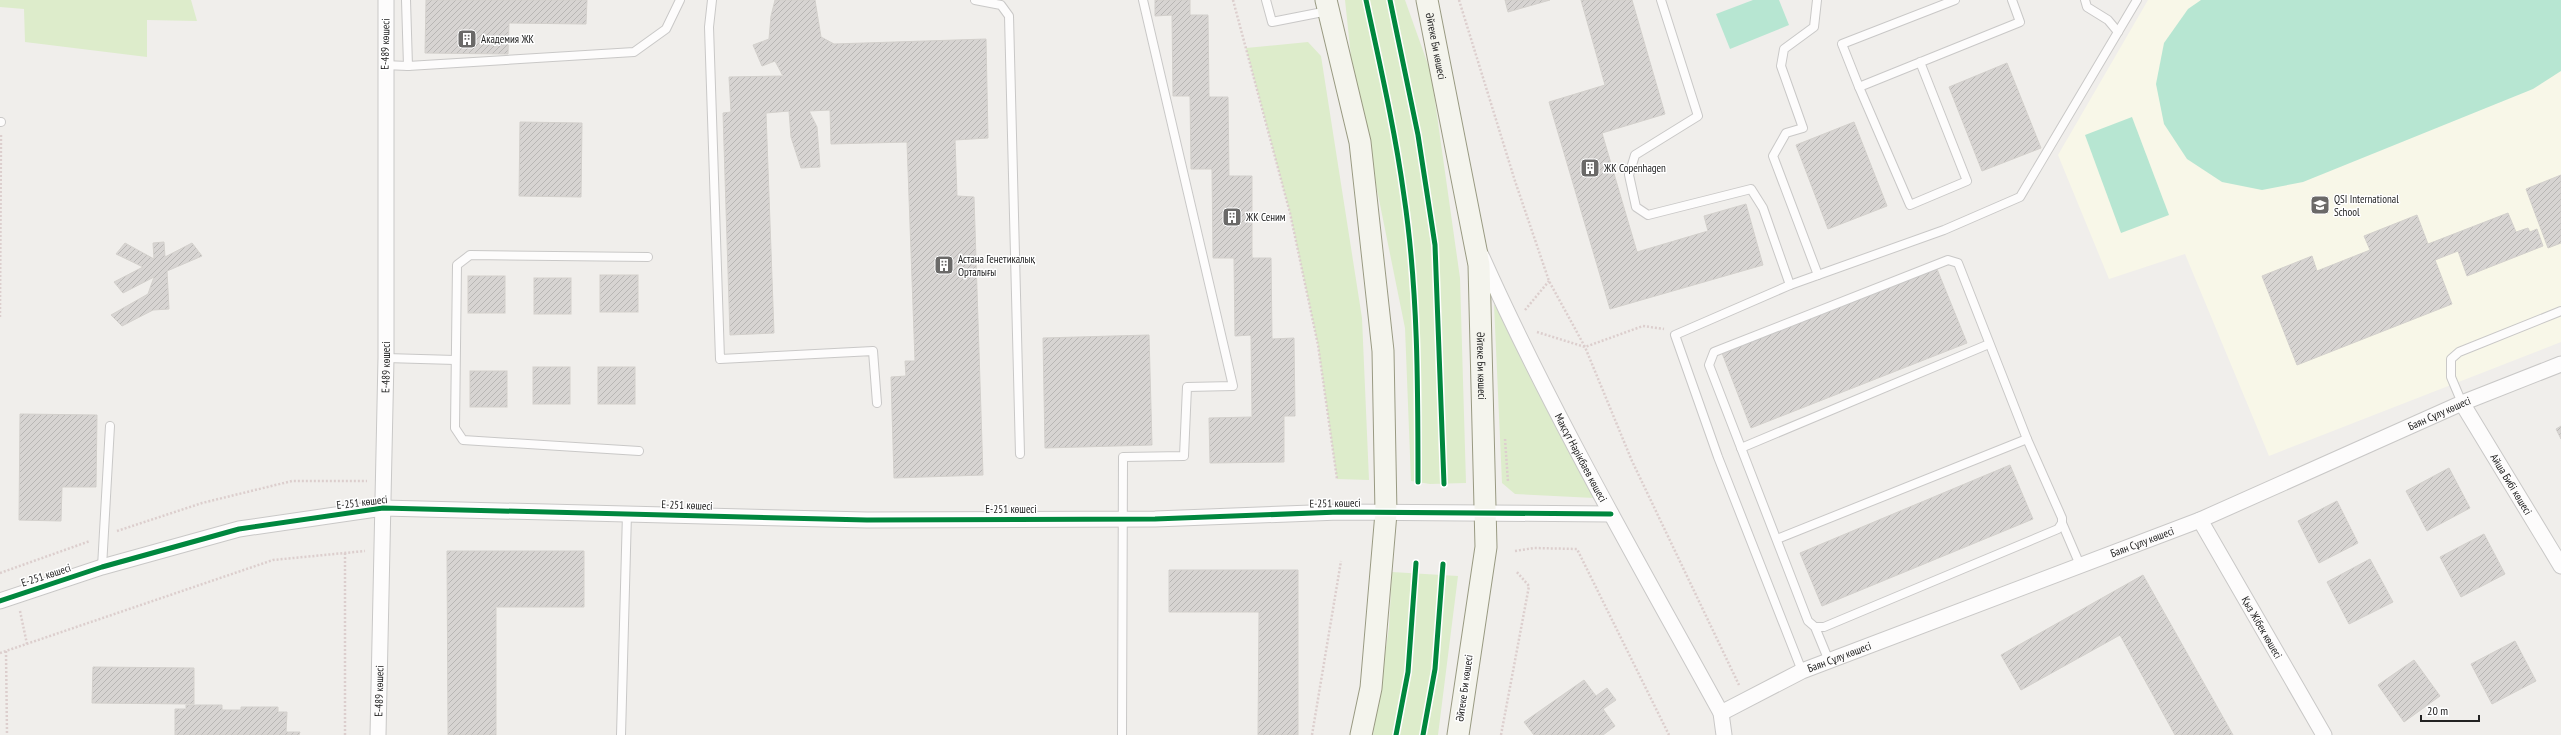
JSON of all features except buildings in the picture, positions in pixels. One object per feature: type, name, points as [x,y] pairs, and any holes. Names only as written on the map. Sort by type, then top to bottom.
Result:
[{"type":"street","name":"Е-489 көшесі","points":[[378,735],[386,358],[384,65],[386,0]]},
{"type":"street","name":"Әйтеке Би көшесі","points":[[1427,0],[1475,241],[1478,265],[1486,547],[1458,735]]},
{"type":"street","points":[[1327,5],[1361,150],[1382,351],[1386,513],[1371,688],[1361,735]]},
{"type":"street","name":"Мақсұт Нәрікбаев көшесі","points":[[1475,241],[1513,325],[1611,514],[1721,714],[1724,735]]},
{"type":"street","name":"Баян Сұлу көшесі","points":[[1721,714],[1802,672],[2200,520],[2462,403],[2561,364]]},
{"type":"street","name":"Айша Бибі көшесі","points":[[2462,403],[2561,566]]},
{"type":"street","name":"Е-251 көшесі","points":[[0,601],[102,567],[239,529],[383,508],[867,520],[1123,518],[1338,512],[1611,514]]},
{"type":"street","name":"Қыз Жібек көшесі","points":[[2200,520],[2324,735]]},
{"type":"lane","points":[[406,0],[408,66]]},
{"type":"lane","points":[[384,65],[408,66],[634,52],[666,29],[680,0]]},
{"type":"lane","points":[[712,0],[709,27],[720,359],[873,351],[877,403]]},
{"type":"lane","points":[[975,0],[1001,5],[1009,16],[1020,454]]},
{"type":"lane","points":[[1122,735],[1123,456],[1184,456],[1187,387],[1233,386],[1143,0]]},
{"type":"lane","points":[[1266,0],[1272,22],[1327,5]]},
{"type":"lane","points":[[1661,0],[1698,116],[1635,155],[1629,175],[1636,207],[1648,215],[1751,189],[1763,208],[1790,285]]},
{"type":"lane","points":[[1817,0],[1814,27],[1784,49],[1781,66],[1802,128],[1786,133],[1773,156],[1818,275]]},
{"type":"lane","points":[[1920,62],[1967,181],[1910,205],[1842,44],[1941,3],[1955,0]]},
{"type":"lane","points":[[1859,87],[2020,22],[2012,0]]},
{"type":"lane","points":[[2084,0],[2087,7],[2108,20],[2118,32]]},
{"type":"lane","points":[[1802,672],[1718,457],[1675,335],[1790,285],[1944,230],[2020,197],[2137,0]]},
{"type":"lane","points":[[639,451],[463,440],[455,428],[456,265],[470,255],[648,257]]},
{"type":"lane","points":[[1829,661],[1815,627],[1808,621],[1709,365],[1714,352],[1948,260],[1958,263],[2027,439],[2062,518],[2062,523],[2080,565]]},
{"type":"lane","points":[[2462,403],[2451,377],[2451,359],[2459,352],[2561,311]]},
{"type":"lane","points":[[1741,448],[1989,344]]},
{"type":"lane","points":[[386,358],[456,360]]},
{"type":"lane","points":[[102,567],[110,426]]},
{"type":"lane","points":[[1777,539],[2027,439]]},
{"type":"lane","points":[[621,735],[627,513]]},
{"type":"lane","points":[[1815,627],[1824,627],[2058,529],[2062,523]]},
{"type":"path","points":[[1233,0],[1290,213],[1318,345],[1337,479]]},
{"type":"path","points":[[1459,0],[1514,181],[1549,281],[1585,347],[1632,461],[1746,700]]},
{"type":"path","points":[[0,122],[0,317]]},
{"type":"path","points":[[1549,281],[1513,325],[1585,347],[1643,326],[1661,327],[1675,335]]},
{"type":"path","points":[[0,574],[104,536],[202,503],[292,481],[384,481]]},
{"type":"path","points":[[1516,551],[1534,548],[1577,549],[1669,735]]},
{"type":"path","points":[[0,653],[273,560],[382,549]]},
{"type":"path","points":[[344,735],[345,553]]},
{"type":"path","points":[[1312,735],[1341,561]]},
{"type":"path","points":[[1501,735],[1529,586],[1516,571]]},
{"type":"path","points":[[17,595],[27,644]]},
{"type":"path","points":[[6,651],[7,735]]},
{"type":"shaded area","name":"QSI International School","points":[[2148,0],[2561,0],[2561,342],[2269,456],[2185,254],[2109,279],[2058,155]]},
{"type":"green space","points":[[0,0],[191,0],[197,21],[147,20],[147,57],[25,42],[24,9],[0,7]]},
{"type":"green space","points":[[1345,0],[1405,0],[1431,73],[1460,278],[1466,483],[1430,484],[1411,481],[1405,328],[1352,66]]},
{"type":"green space","points":[[1753,0],[1779,0],[1789,25],[1730,49],[1716,14]]},
{"type":"green space","points":[[2201,0],[2561,0],[2561,71],[2533,89],[2303,182],[2262,190],[2222,182],[2187,159],[2164,124],[2156,84],[2164,43],[2188,9]]},
{"type":"green space","points":[[1308,42],[1321,56],[1362,318],[1369,480],[1337,479],[1318,345],[1290,213],[1246,48]]},
{"type":"green space","points":[[2132,117],[2169,215],[2121,233],[2085,135]]},
{"type":"green space","points":[[1494,304],[1510,329],[1594,498],[1515,494],[1502,483]]},
{"type":"green space","points":[[1392,572],[1458,576],[1438,735],[1373,735],[1389,627]]},
{"type":"cycle path","points":[[1366,0],[1392,122],[1409,231],[1415,303],[1418,410],[1418,482]]},
{"type":"cycle path","points":[[1390,0],[1418,135],[1435,245],[1444,484]]},
{"type":"cycle path","points":[[0,601],[102,567],[239,529],[383,508],[867,520],[1155,519],[1339,512],[1611,514]]},
{"type":"cycle path","points":[[1396,735],[1408,672],[1416,563]]},
{"type":"cycle path","points":[[1423,735],[1435,669],[1443,564]]},
{"type":"place","name":"Академия ЖК","points":[[467,39]]},
{"type":"place","name":"ЖК Copenhagen","points":[[1590,168]]},
{"type":"place","name":"QSI International School","points":[[2320,205]]},
{"type":"place","name":"ЖК Сеним","points":[[1232,217]]},
{"type":"place","name":"Астана Генетикалық Орталығы","points":[[944,265]]}]
